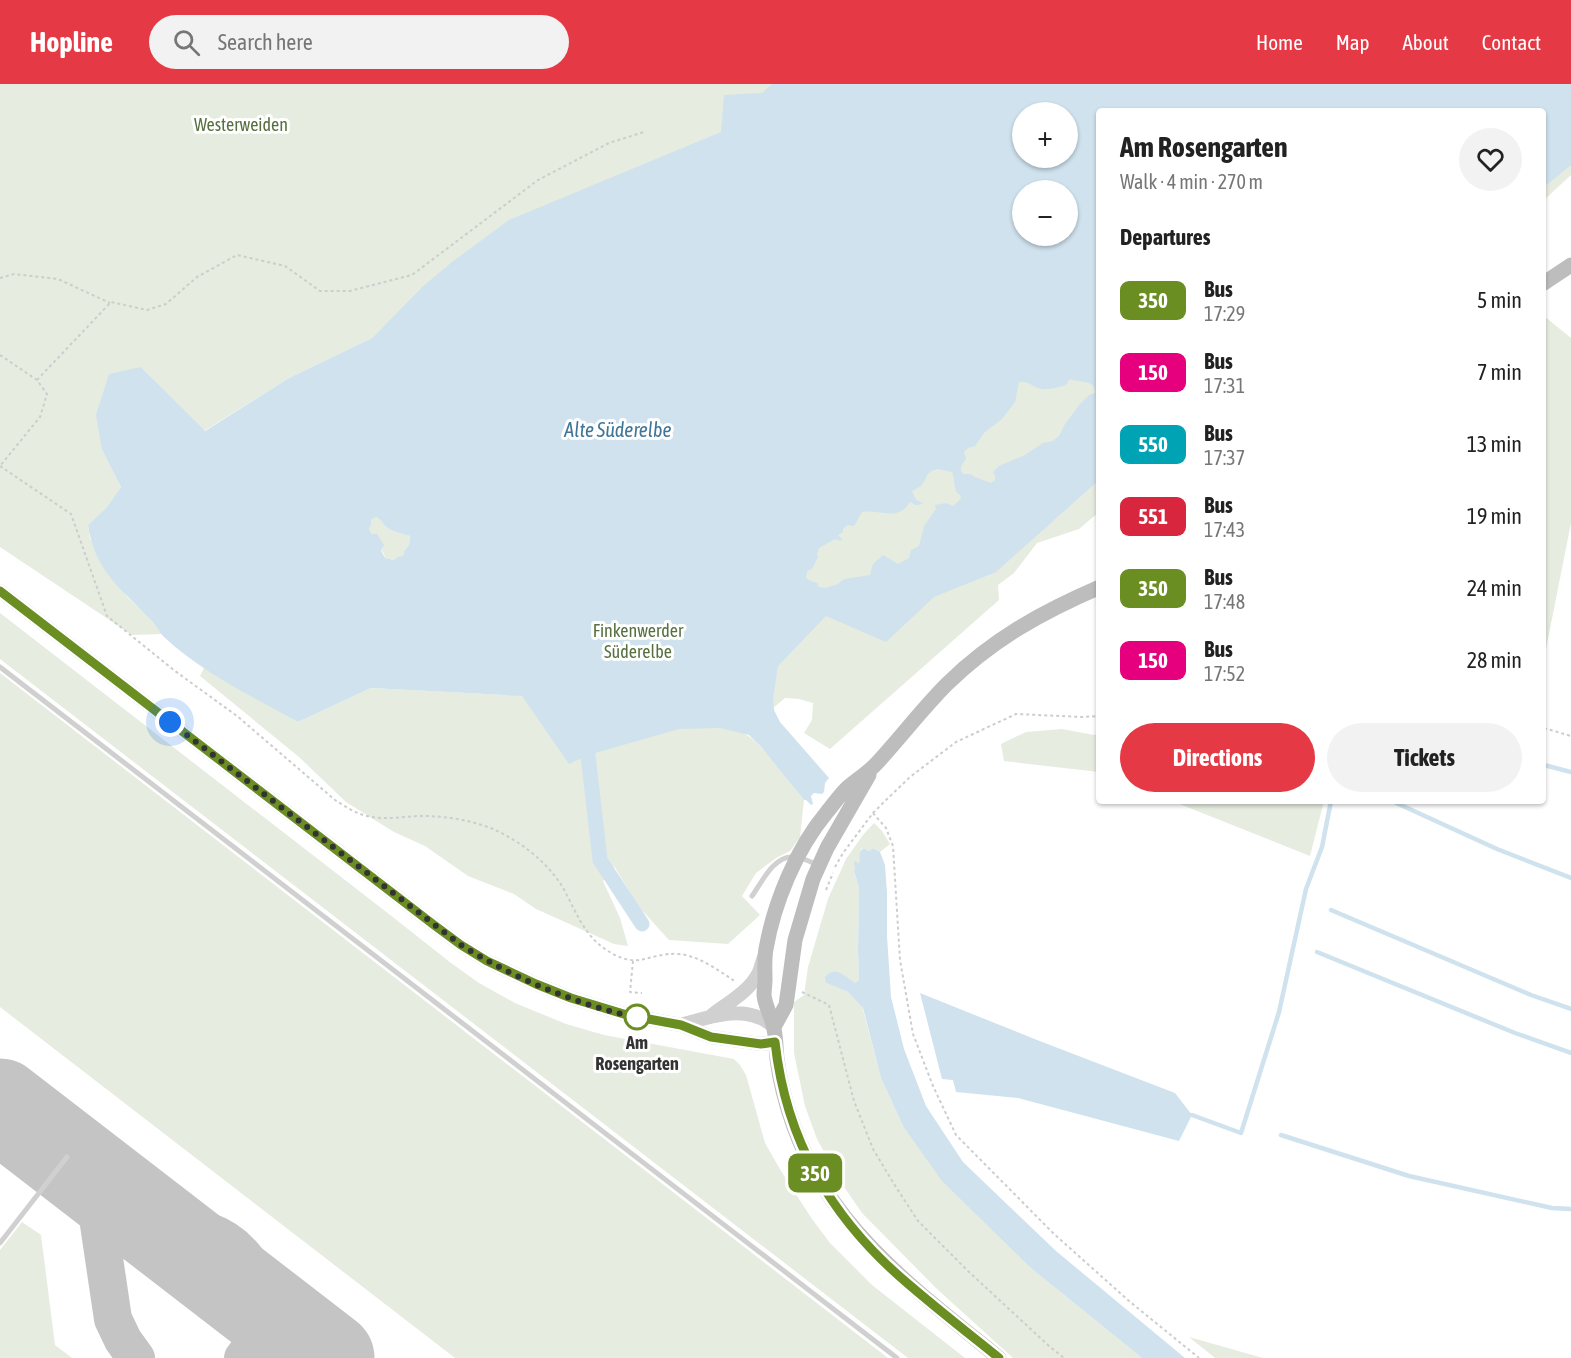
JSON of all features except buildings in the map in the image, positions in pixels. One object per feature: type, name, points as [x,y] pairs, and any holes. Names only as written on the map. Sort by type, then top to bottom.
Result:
[{"type":"main road","points":[[1546,282],[1571,265]]},
{"type":"main road","points":[[999,1358],[905,1281],[867,1244],[822,1187],[794,1126],[779,1072],[775,1035],[764,995],[765,952],[779,900],[798,858],[825,814],[847,788],[875,765],[933,698],[990,647],[1030,620],[1096,588]]},
{"type":"main road","points":[[775,1035],[786,1005],[795,940],[808,893],[832,838],[875,765]]},
{"type":"street","points":[[0,591],[461,945],[497,966],[571,998],[627,1015],[681,1025],[711,1037],[768,1044],[775,1035],[764,1019],[750,1014],[712,1016],[681,1025]]},
{"type":"street","points":[[712,1016],[745,990],[759,972],[765,952]]},
{"type":"lane","points":[[0,667],[897,1358]]},
{"type":"lane","points":[[752,896],[776,864],[788,858],[795,856],[819,866]]},
{"type":"lane","points":[[0,1243],[67,1157]]},
{"type":"path","points":[[0,278],[14,274],[58,279],[111,302],[147,310],[166,304],[197,277],[237,255],[285,266],[320,291],[350,291],[412,275],[538,180],[609,143],[644,132]]},
{"type":"path","points":[[38,380],[111,302]]},
{"type":"path","points":[[0,355],[38,380],[47,394],[40,417],[0,466],[71,514],[107,616],[175,671],[237,716],[335,800],[350,810],[374,818],[424,816],[459,819],[505,834],[539,859],[561,884],[586,931],[594,941],[618,957],[633,961],[668,955],[685,955],[718,969],[745,990]]},
{"type":"path","points":[[825,894],[843,853],[873,813],[910,777],[944,750],[964,737],[996,725],[1016,714],[1096,716]]},
{"type":"path","points":[[1546,729],[1571,736]]},
{"type":"path","points":[[873,813],[886,828],[893,846],[900,960],[913,1034],[933,1086],[956,1135],[1054,1234],[1199,1358]]},
{"type":"path","points":[[633,961],[630,992],[642,993]]},
{"type":"path","points":[[798,995],[801,991],[829,1005],[854,1101],[873,1149],[918,1221],[968,1271],[1064,1358]]},
{"type":"green space","points":[[0,84],[1571,84],[1571,175],[1546,198],[1546,108],[1096,108],[1096,515],[1079,529],[1037,543],[1014,573],[998,585],[999,600],[830,749],[804,733],[812,720],[813,703],[799,699],[785,698],[743,733],[766,753],[804,800],[800,837],[790,851],[756,873],[742,896],[760,915],[728,944],[669,940],[639,907],[614,866],[603,881],[620,918],[628,946],[614,944],[536,909],[514,894],[468,876],[425,846],[394,832],[346,802],[299,757],[200,676],[204,668],[298,722],[371,688],[507,695],[421,288],[372,338],[289,378],[204,431],[141,367],[102,450],[121,487],[106,508],[88,525],[90,539],[127,597],[151,619],[162,634],[132,635],[0,547]]},
{"type":"green space","points":[[1546,318],[1571,338],[1571,523],[1546,649]]},
{"type":"green space","points":[[376,517],[388,529],[410,536],[409,545],[403,556],[394,560],[385,558],[369,529],[371,520]]},
{"type":"green space","points":[[0,613],[479,983],[515,1003],[566,1024],[604,1035],[734,1059],[746,1075],[765,1143],[812,1219],[830,1243],[872,1285],[965,1358],[908,1358],[0,659]]},
{"type":"green space","points":[[0,673],[888,1358],[455,1358],[0,1007]]},
{"type":"green space","points":[[1062,729],[1096,735],[1096,772],[1004,761],[1001,744],[1026,732]]},
{"type":"green space","points":[[1180,804],[1323,804],[1310,856]]},
{"type":"green space","points":[[874,823],[890,844],[880,852],[873,848],[869,851],[861,849],[859,865],[854,871],[859,887],[859,980],[855,983],[826,983],[848,992],[862,1006],[881,1078],[903,1126],[1032,1269],[1142,1358],[1013,1358],[937,1289],[862,1213],[838,1178],[817,1139],[805,1106],[794,1053],[794,1002],[804,995],[808,967],[828,899],[846,859]]},
{"type":"green space","points":[[22,1222],[41,1235],[55,1345],[72,1358],[0,1358],[0,1250]]},
{"type":"green space","points":[[1189,1337],[1263,1358],[1215,1358]]},
{"type":"water","name":"Alte Süderelbe","points":[[772,84],[1571,84],[1571,165],[1546,185],[1546,108],[1096,108],[1096,483],[996,572],[934,597],[886,642],[826,616],[778,666],[773,698],[774,710],[780,722],[829,778],[822,794],[814,793],[811,796],[813,804],[811,805],[804,800],[749,735],[720,728],[679,729],[588,755],[569,764],[522,696],[371,688],[298,722],[228,683],[178,649],[163,636],[102,566],[91,540],[88,525],[106,508],[121,487],[102,450],[96,415],[109,374],[141,367],[205,431],[289,378],[372,338],[421,288],[509,220],[721,132],[724,95],[762,93]],"holes":[[[1070,379],[1093,385],[1095,393],[1089,395],[1080,404],[1059,436],[1053,441],[1043,443],[1025,455],[999,466],[993,472],[995,480],[991,483],[970,474],[963,474],[961,466],[966,459],[964,452],[975,446],[985,432],[1002,419],[1015,402],[1019,382],[1045,389],[1066,385]],[[938,469],[952,472],[955,488],[961,499],[953,506],[946,503],[935,505],[936,509],[924,526],[919,546],[911,550],[909,558],[898,564],[883,555],[873,564],[870,575],[844,579],[826,588],[819,587],[817,583],[806,578],[807,571],[812,569],[818,557],[819,548],[835,539],[841,541],[838,535],[847,525],[854,526],[862,512],[895,513],[900,512],[910,502],[916,505],[923,503],[916,500],[912,491],[921,486],[930,472]],[[376,517],[388,529],[410,536],[409,545],[403,556],[394,560],[385,558],[381,550],[384,545],[377,534],[372,534],[369,529],[371,520]]]},
{"type":"water","points":[[863,848],[869,851],[873,848],[880,852],[885,865],[891,997],[904,1049],[926,1106],[963,1162],[1056,1251],[1185,1358],[1142,1358],[1032,1269],[942,1181],[903,1126],[881,1078],[863,1008],[848,992],[826,983],[825,977],[836,972],[855,983],[859,980],[859,887],[854,862],[859,864],[860,852]]},
{"type":"water","points":[[920,993],[1175,1093],[1192,1115],[1179,1141],[1018,1098],[956,1092],[953,1080],[942,1079]]},
{"type":"waterway","points":[[587,735],[600,860],[642,924]]},
{"type":"waterway","points":[[1546,766],[1571,772]]},
{"type":"waterway","points":[[1192,1115],[1241,1133],[1279,1012],[1306,889],[1322,847],[1330,804]]},
{"type":"waterway","points":[[1399,804],[1497,849],[1571,878]]},
{"type":"waterway","points":[[1331,910],[1531,995],[1571,1009]]},
{"type":"waterway","points":[[1317,952],[1515,1033],[1571,1053]]},
{"type":"waterway","points":[[1281,1135],[1409,1176],[1552,1208],[1571,1209]]},
{"type":"taxiway","points":[[67,1157],[85,1182],[95,1203],[113,1319],[123,1340],[136,1358]]},
{"type":"taxiway","points":[[121,1199],[160,1222],[218,1235],[237,1248],[251,1266],[262,1298],[261,1322],[256,1338],[243,1358]]},
{"type":"runway","points":[[0,1105],[328,1358]]},
{"type":"bus line","name":"350","points":[[0,591],[434,925],[487,961],[536,984],[602,1008],[681,1025],[711,1037],[747,1043],[775,1042],[779,1072],[794,1126],[822,1187],[834,1205],[867,1244],[905,1281],[999,1358]]},
{"type":"place","name":"Am Rosengarten","points":[[637,1017]]},
{"type":"route","points":[[170,722],[461,945],[487,961],[536,984],[571,998],[637,1017]]},
{"type":"park label","name":"Westerweiden","points":[[241,125]]},
{"type":"park label","name":"Finkenwerder Süderelbe","points":[[638,641]]}]
